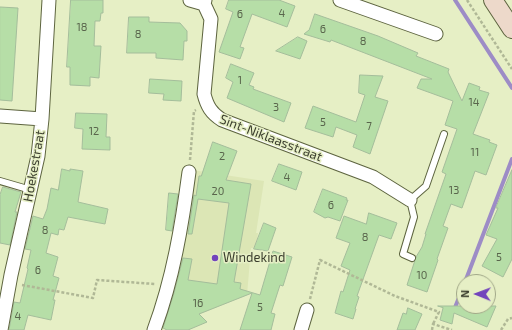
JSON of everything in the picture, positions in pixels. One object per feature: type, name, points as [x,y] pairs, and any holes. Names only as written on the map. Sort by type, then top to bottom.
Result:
[{"type":"main road","points":[[493,0],[512,29]]},
{"type":"street","name":"Hoekestraat","points":[[0,330],[9,282],[38,156],[42,119],[49,0]]},
{"type":"street","points":[[190,0],[204,2]]},
{"type":"street","points":[[340,0],[436,34]]},
{"type":"street","name":"Sint-Niklaasstraat","points":[[204,2],[211,20],[204,94],[206,103],[214,115],[222,120],[373,177],[410,200]]},
{"type":"street","points":[[0,116],[42,119]]},
{"type":"street","points":[[154,330],[160,314],[178,244],[189,172]]},
{"type":"street","points":[[301,330],[307,310]]},
{"type":"lane","points":[[412,258],[402,254],[414,217],[410,200],[426,186],[444,134]]},
{"type":"lane","points":[[0,181],[31,190]]},
{"type":"path","points":[[467,0],[512,69]]},
{"type":"path","points":[[189,172],[194,111],[206,103]]},
{"type":"path","points":[[307,310],[320,260],[395,296],[439,312],[433,324],[432,330]]},
{"type":"path","points":[[9,282],[93,298],[97,280],[168,284]]},
{"type":"path","points":[[501,330],[508,319],[512,318]]},
{"type":"path","points":[[433,324],[452,330]]},
{"type":"shaded area","name":"Windekind","points":[[192,170],[264,181],[256,233],[258,233],[256,248],[251,248],[247,295],[164,329],[162,327],[179,268]]},
{"type":"building","points":[[71,0],[103,0],[103,13],[101,13],[100,21],[95,21],[94,46],[101,46],[99,78],[90,77],[90,86],[70,85],[70,67],[67,67]]},
{"type":"building","points":[[229,0],[279,0],[295,6],[287,27],[252,14],[240,47],[244,48],[240,59],[219,52],[233,12],[226,9]]},
{"type":"building","points":[[0,7],[18,8],[12,101],[0,100]]},
{"type":"building","points":[[315,14],[378,36],[418,53],[416,56],[449,69],[448,72],[462,101],[469,83],[480,87],[479,90],[489,93],[473,134],[490,140],[489,142],[497,145],[486,175],[475,171],[462,208],[451,204],[443,226],[448,228],[427,292],[407,285],[416,257],[422,247],[425,234],[446,174],[442,172],[457,129],[445,125],[453,101],[417,88],[421,79],[432,79],[331,40],[330,42],[304,34],[309,30]]},
{"type":"building","points":[[129,17],[149,17],[149,22],[180,23],[187,31],[187,41],[184,41],[183,60],[156,58],[156,53],[127,53]]},
{"type":"building","points":[[298,37],[307,41],[300,59],[276,51]]},
{"type":"building","points":[[231,64],[254,73],[249,85],[254,87],[253,89],[291,103],[284,122],[227,98],[233,82],[226,78]]},
{"type":"building","points":[[360,75],[383,76],[375,97],[388,101],[370,154],[353,147],[357,135],[336,127],[333,137],[305,128],[313,106],[356,122],[365,95],[359,93]]},
{"type":"building","points":[[150,79],[182,81],[181,101],[163,100],[164,94],[149,93]]},
{"type":"building","points":[[76,113],[107,114],[106,137],[110,137],[110,150],[82,149],[83,129],[75,128]]},
{"type":"building","points":[[213,142],[237,151],[226,180],[251,184],[234,282],[241,283],[240,289],[260,295],[273,251],[292,257],[283,286],[280,285],[271,313],[275,314],[271,330],[240,330],[252,293],[199,314],[207,322],[188,330],[167,330],[163,328],[183,258],[192,259],[188,280],[217,284],[229,203],[198,199],[192,234],[188,234],[194,195],[196,196],[199,176],[201,176]]},
{"type":"building","points":[[279,164],[302,172],[296,190],[272,181]]},
{"type":"building","points":[[62,169],[70,171],[70,169],[83,171],[78,202],[108,209],[105,224],[68,217],[64,230],[59,229],[58,235],[51,233],[46,253],[58,257],[53,276],[59,278],[53,300],[55,300],[51,320],[28,315],[24,330],[9,330],[14,302],[20,303],[28,269],[31,250],[25,249],[33,216],[43,219],[47,209],[51,188],[58,190]]},
{"type":"building","points":[[512,170],[512,259],[503,277],[482,266],[497,239],[486,235]]},
{"type":"building","points":[[3,187],[21,192],[15,212],[17,212],[10,245],[0,243],[0,195]]},
{"type":"building","points":[[323,189],[347,198],[346,200],[348,200],[340,221],[328,217],[325,218],[314,212]]},
{"type":"building","points":[[169,193],[178,194],[172,231],[166,230]]},
{"type":"building","points":[[369,213],[397,223],[391,239],[379,235],[357,296],[359,297],[353,319],[335,313],[341,291],[343,292],[350,270],[341,266],[350,243],[336,238],[344,216],[366,224]]},
{"type":"building","points":[[264,223],[276,228],[268,251],[254,249]]},
{"type":"building","points":[[438,306],[456,306],[456,314],[454,313],[452,324],[440,320],[443,308]]},
{"type":"building","points":[[408,308],[422,314],[415,330],[397,330],[403,313],[406,314]]},
{"type":"building","points":[[456,314],[493,314],[487,327]]},
{"type":"waterway","points":[[455,0],[512,88]]},
{"type":"waterway","points":[[468,274],[512,159]]},
{"type":"waterway","points":[[454,310],[456,305]]},
{"type":"place","name":"Windekind","points":[[215,258]]}]
